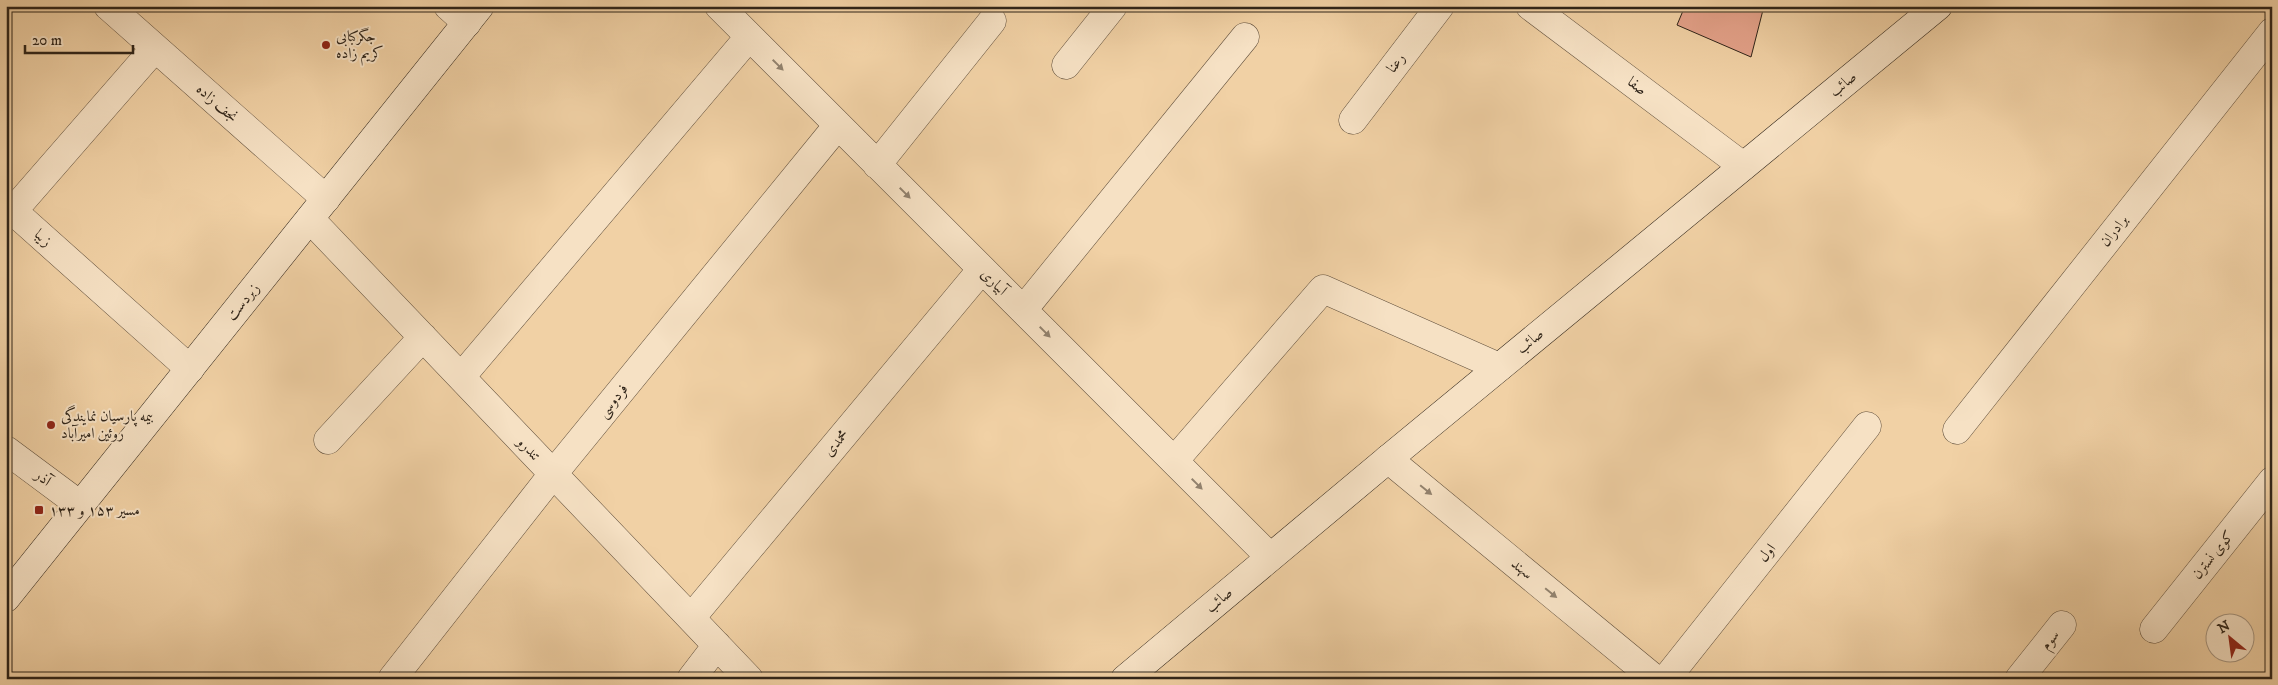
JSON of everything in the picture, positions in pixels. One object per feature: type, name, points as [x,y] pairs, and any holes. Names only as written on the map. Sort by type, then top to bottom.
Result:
[{"type":"street","name":"نجف زاده","points":[[108,6],[155,48],[318,209]]},
{"type":"street","name":"آبیاری","points":[[719,6],[1270,557]]},
{"type":"street","points":[[1066,65],[1113,6]]},
{"type":"street","name":"رعنا","points":[[1353,120],[1440,6]]},
{"type":"street","name":"صفا","points":[[1530,6],[1743,166]]},
{"type":"street","name":"صائب","points":[[1125,679],[1499,367],[1938,6]]},
{"type":"street","name":"زبردست","points":[[6,598],[318,209],[465,12]]},
{"type":"street","points":[[877,165],[992,21]]},
{"type":"street","name":"برادران","points":[[1957,430],[2272,32]]},
{"type":"street","points":[[461,377],[749,37]]},
{"type":"street","points":[[1023,310],[1245,37]]},
{"type":"street","name":"زیبا","points":[[155,48],[13,211],[190,369]]},
{"type":"street","name":"فردوسی","points":[[392,679],[554,474],[838,125]]},
{"type":"street","name":"تندرو","points":[[318,209],[423,337],[749,679]]},
{"type":"street","name":"محمدی","points":[[691,618],[982,269]]},
{"type":"street","points":[[1174,461],[1323,289],[1499,367]]},
{"type":"street","points":[[328,440],[423,337]]},
{"type":"street","name":"اول","points":[[1666,679],[1867,426]]},
{"type":"street","name":"آذر","points":[[6,450],[80,505]]},
{"type":"street","name":"سهند","points":[[1388,459],[1655,679]]},
{"type":"street","name":"کوی نسترن","points":[[2154,629],[2272,482]]},
{"type":"street","name":"سوم","points":[[2019,679],[2062,625]]},
{"type":"street","points":[[691,679],[717,645]]},
{"type":"building","points":[[1685,6],[1764,6],[1751,57],[1677,25]]},
{"type":"place","name":"جگرکبابی کریم زاده","points":[[326,45]]},
{"type":"place","name":"بیمه پارسیان نمایندگی روئین امیرآباد","points":[[51,425]]},
{"type":"place","name":"مسیر ۱۵۳ و ۱۳۳","points":[[39,510]]}]
